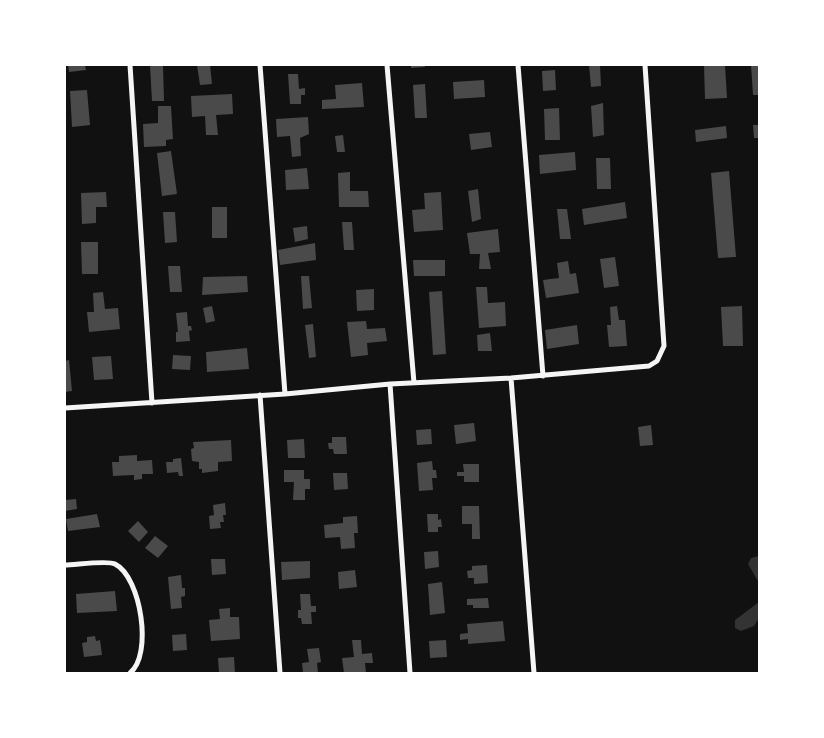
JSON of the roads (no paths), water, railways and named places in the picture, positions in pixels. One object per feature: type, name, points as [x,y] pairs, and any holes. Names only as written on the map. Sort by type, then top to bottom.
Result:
[{"type":"street","points":[[130,65],[152,403]]},
{"type":"street","points":[[260,65],[285,394]]},
{"type":"street","points":[[387,65],[414,383]]},
{"type":"street","points":[[518,65],[543,376]]},
{"type":"street","points":[[65,408],[285,394],[390,384],[543,376],[649,366],[657,362],[664,346],[646,65]]},
{"type":"street","points":[[511,378],[534,673]]},
{"type":"street","points":[[390,384],[410,673]]},
{"type":"street","points":[[260,395],[280,673]]},
{"type":"street","points":[[65,565],[113,562],[127,575],[137,599],[142,634],[142,652],[135,669],[130,673]]}]
